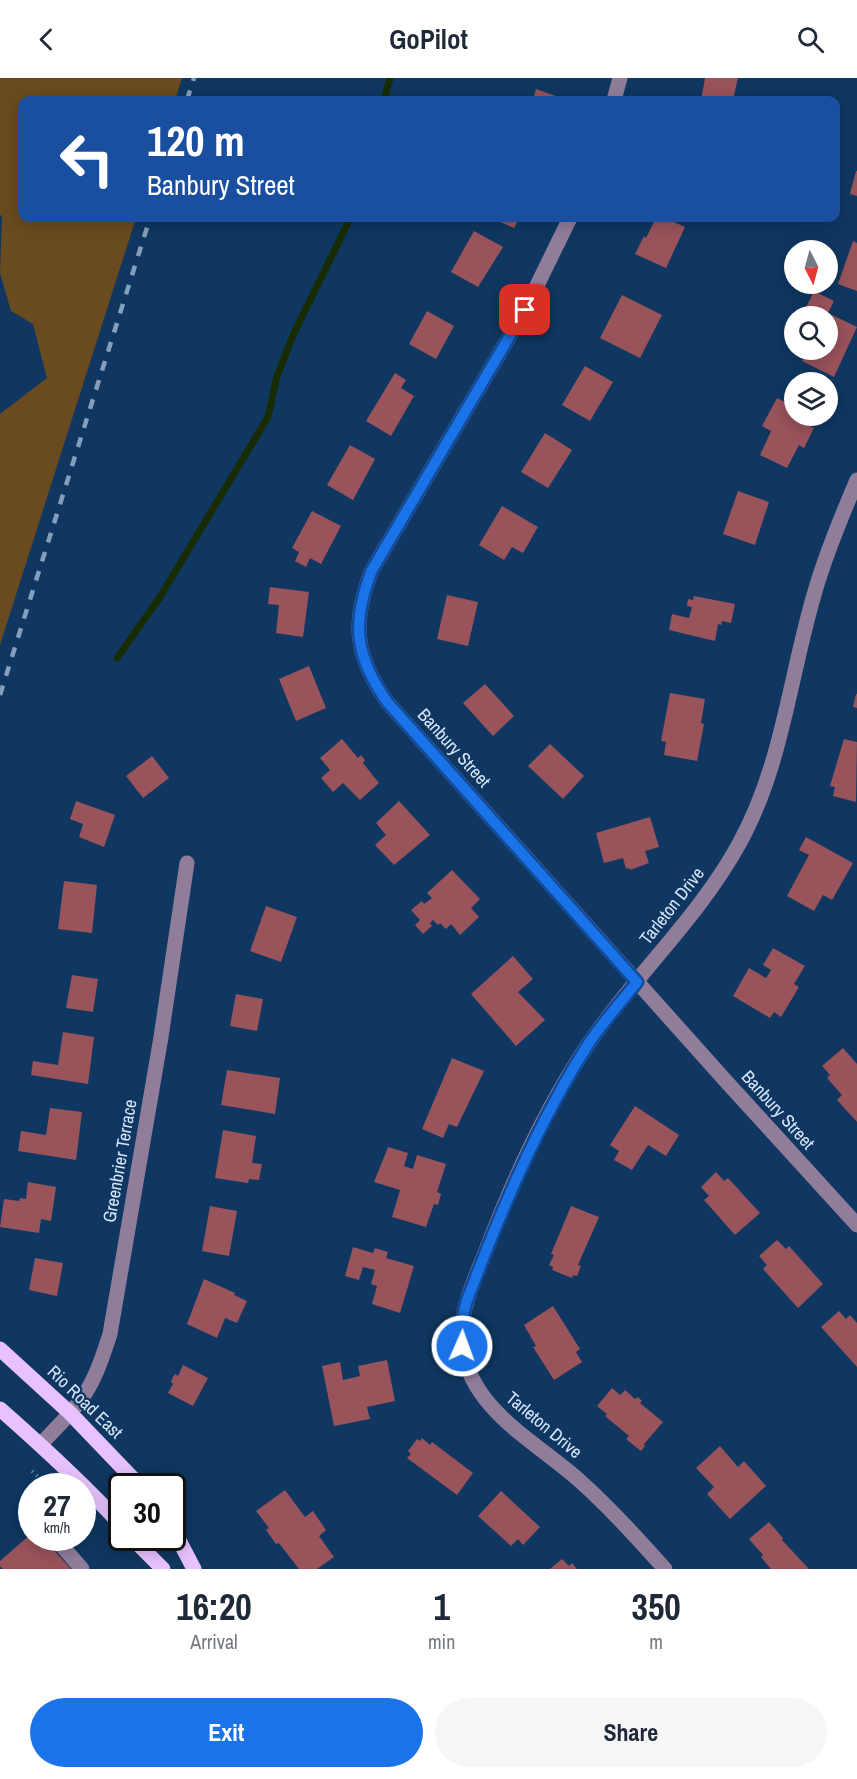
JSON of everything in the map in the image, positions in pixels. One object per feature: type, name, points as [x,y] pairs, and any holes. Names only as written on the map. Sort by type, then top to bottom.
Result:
[{"type":"main road","name":"Rio Road East","points":[[0,1349],[70,1413],[128,1473]]},
{"type":"main road","points":[[0,1408],[41,1444],[66,1473]]},
{"type":"main road","points":[[96,1503],[108,1513]]},
{"type":"main road","points":[[145,1551],[163,1569]]},
{"type":"main road","points":[[185,1551],[195,1569]]},
{"type":"street","points":[[615,96],[620,78]]},
{"type":"street","name":"Banbury Street","points":[[568,222],[525,310],[372,570],[363,594],[359,619],[360,644],[374,682],[388,703],[857,1225]]},
{"type":"street","name":"Tarleton Drive","points":[[665,1569],[582,1483],[501,1417],[481,1396],[470,1374],[462,1346],[462,1322],[466,1303],[516,1176],[551,1108],[590,1042],[714,885],[739,844],[760,800],[773,764],[816,589],[839,521],[857,480]]},
{"type":"street","name":"Greenbrier Terrace","points":[[41,1444],[70,1413],[89,1388],[110,1334],[161,1037],[187,863]]},
{"type":"street","points":[[66,1551],[82,1569]]},
{"type":"shaded area","points":[[0,78],[182,78],[176,96],[18,96],[18,222],[135,222],[0,645],[0,414],[47,378],[33,324],[11,311],[0,273],[2,216],[0,215]]},
{"type":"building","points":[[705,78],[738,78],[734,96],[702,96]]},
{"type":"building","points":[[536,89],[556,96],[534,96]]},
{"type":"building","points":[[857,171],[857,196],[850,194]]},
{"type":"building","points":[[500,222],[517,222],[514,228]]},
{"type":"building","points":[[654,222],[674,222],[685,227],[666,268],[635,254],[644,236],[646,238]]},
{"type":"building","points":[[474,231],[503,247],[478,287],[451,272]]},
{"type":"building","points":[[853,241],[857,243],[857,291],[838,284]]},
{"type":"building","points":[[813,294],[820,294],[834,301],[832,306],[807,306]]},
{"type":"building","points":[[622,295],[662,315],[640,358],[600,338]]},
{"type":"building","points":[[427,311],[454,326],[436,359],[409,344]]},
{"type":"building","points":[[838,318],[857,327],[836,372],[824,372],[802,361],[838,360]]},
{"type":"building","points":[[585,366],[613,382],[590,421],[562,405]]},
{"type":"building","points":[[395,373],[406,380],[401,388],[414,396],[391,436],[366,421]]},
{"type":"building","points":[[777,398],[784,402],[784,426],[814,428],[804,448],[799,445],[787,468],[760,455],[771,431],[762,426]]},
{"type":"building","points":[[545,433],[572,450],[548,488],[521,472]]},
{"type":"building","points":[[350,445],[375,459],[353,500],[327,485]]},
{"type":"building","points":[[738,491],[769,502],[755,545],[723,534]]},
{"type":"building","points":[[502,506],[538,527],[523,553],[512,547],[504,560],[479,545]]},
{"type":"building","points":[[312,511],[341,526],[321,564],[310,558],[306,567],[295,561],[299,552],[292,548]]},
{"type":"building","points":[[270,587],[309,592],[303,637],[276,633],[279,605],[268,604]]},
{"type":"building","points":[[447,595],[478,602],[468,646],[437,639]]},
{"type":"building","points":[[694,596],[735,604],[731,623],[722,621],[721,625],[718,624],[715,641],[669,630],[672,614],[689,618],[692,607],[687,606],[688,599],[693,600]]},
{"type":"building","points":[[309,666],[326,708],[296,721],[279,679]]},
{"type":"building","points":[[485,684],[514,716],[493,736],[463,703]]},
{"type":"building","points":[[670,693],[705,699],[701,723],[704,724],[697,761],[664,755],[666,742],[661,741]]},
{"type":"building","points":[[857,694],[857,708],[853,707]]},
{"type":"building","points":[[342,739],[358,758],[361,755],[365,760],[363,763],[379,783],[360,800],[343,783],[333,792],[321,778],[330,770],[320,758]]},
{"type":"building","points":[[844,739],[857,742],[856,802],[833,796],[835,787],[830,786]]},
{"type":"building","points":[[550,744],[584,776],[563,799],[528,766]]},
{"type":"building","points":[[152,756],[169,778],[143,798],[126,776]]},
{"type":"building","points":[[76,801],[115,815],[104,847],[79,837],[83,824],[70,819]]},
{"type":"building","points":[[399,801],[430,835],[394,865],[375,845],[386,835],[376,823]]},
{"type":"building","points":[[650,817],[659,847],[645,851],[649,863],[630,870],[626,869],[623,858],[604,863],[596,833]]},
{"type":"building","points":[[806,837],[853,863],[832,900],[823,895],[814,911],[787,896],[809,855],[799,850]]},
{"type":"building","points":[[452,870],[480,899],[471,908],[479,917],[460,935],[451,924],[446,929],[433,920],[430,923],[432,926],[423,934],[415,925],[420,920],[411,910],[422,901],[424,904],[432,898],[427,893]]},
{"type":"building","points":[[64,881],[97,885],[92,933],[58,929]]},
{"type":"building","points":[[266,906],[297,917],[281,962],[250,951]]},
{"type":"building","points":[[773,948],[805,966],[794,984],[799,987],[781,1017],[774,1012],[770,1018],[733,996],[749,968],[766,978],[771,970],[763,965]]},
{"type":"building","points":[[513,956],[533,979],[518,992],[545,1020],[516,1046],[471,994]]},
{"type":"building","points":[[72,975],[98,979],[93,1012],[66,1008]]},
{"type":"building","points":[[236,994],[263,999],[257,1031],[230,1026]]},
{"type":"building","points":[[63,1032],[94,1037],[88,1084],[31,1075],[33,1061],[58,1065]]},
{"type":"building","points":[[843,1048],[857,1064],[857,1122],[837,1100],[842,1095],[827,1078],[830,1075],[822,1066]]},
{"type":"building","points":[[452,1058],[484,1071],[457,1127],[449,1124],[443,1138],[422,1129]]},
{"type":"building","points":[[227,1070],[280,1078],[275,1114],[221,1105]]},
{"type":"building","points":[[635,1106],[679,1135],[666,1156],[648,1145],[632,1170],[614,1160],[619,1151],[610,1145]]},
{"type":"building","points":[[50,1108],[82,1112],[76,1160],[18,1151],[21,1131],[46,1135]]},
{"type":"building","points":[[223,1130],[256,1136],[252,1163],[262,1164],[259,1180],[249,1179],[248,1183],[215,1178]]},
{"type":"building","points":[[388,1147],[408,1153],[404,1166],[413,1169],[417,1155],[446,1164],[437,1192],[441,1194],[438,1205],[434,1204],[426,1227],[392,1217],[400,1190],[374,1182]]},
{"type":"building","points":[[716,1172],[724,1181],[728,1178],[760,1213],[735,1235],[704,1200],[709,1196],[701,1187]]},
{"type":"building","points":[[28,1182],[56,1187],[51,1221],[41,1219],[39,1233],[0,1227],[4,1199],[19,1201],[20,1198],[26,1199]]},
{"type":"building","points":[[210,1206],[237,1211],[229,1256],[202,1251]]},
{"type":"building","points":[[571,1206],[599,1217],[578,1265],[581,1266],[577,1276],[573,1275],[572,1278],[552,1270],[553,1267],[549,1265],[554,1255],[551,1254]]},
{"type":"building","points":[[777,1240],[786,1249],[789,1246],[823,1284],[798,1308],[763,1269],[767,1265],[759,1256]]},
{"type":"building","points":[[353,1247],[373,1253],[375,1248],[388,1252],[386,1258],[414,1266],[400,1313],[372,1304],[377,1286],[371,1284],[375,1270],[363,1267],[359,1280],[345,1276]]},
{"type":"building","points":[[35,1258],[63,1263],[57,1296],[29,1290]]},
{"type":"building","points":[[204,1279],[247,1301],[237,1323],[225,1318],[217,1338],[187,1324]]},
{"type":"building","points":[[553,1306],[580,1349],[576,1352],[582,1362],[554,1380],[533,1347],[536,1346],[524,1325]]},
{"type":"building","points":[[839,1311],[846,1319],[850,1315],[857,1323],[857,1367],[821,1327]]},
{"type":"building","points":[[387,1360],[395,1401],[367,1407],[370,1419],[334,1426],[322,1366],[340,1362],[343,1380],[360,1376],[358,1366]]},
{"type":"building","points":[[183,1365],[208,1378],[193,1406],[168,1393],[173,1384],[171,1382],[173,1377],[175,1374],[178,1376]]},
{"type":"building","points":[[612,1388],[620,1395],[625,1390],[635,1399],[638,1397],[642,1401],[640,1403],[663,1422],[644,1444],[641,1451],[626,1439],[629,1436],[605,1416],[607,1414],[597,1406]]},
{"type":"building","points":[[422,1438],[430,1445],[432,1442],[473,1473],[457,1495],[407,1458],[411,1454],[408,1451],[417,1439],[420,1441]]},
{"type":"building","points":[[720,1446],[738,1467],[744,1461],[766,1486],[730,1519],[707,1494],[714,1487],[696,1468]]},
{"type":"building","points":[[285,1490],[305,1517],[313,1511],[326,1530],[319,1536],[334,1557],[317,1569],[299,1569],[279,1543],[276,1544],[266,1530],[269,1528],[256,1511]]},
{"type":"building","points":[[501,1491],[540,1527],[523,1545],[518,1539],[511,1546],[478,1516]]},
{"type":"building","points":[[769,1522],[809,1569],[771,1569],[761,1557],[763,1555],[749,1539]]},
{"type":"building","points":[[18,1545],[18,1551],[55,1551],[71,1569],[3,1569],[0,1561]]},
{"type":"building","points":[[562,1559],[569,1566],[572,1563],[577,1569],[550,1569]]},
{"type":"waterway","points":[[385,96],[390,78]]},
{"type":"waterway","points":[[117,658],[160,597],[268,417],[277,376],[294,333],[348,222]]},
{"type":"railway","points":[[188,96],[194,78]]},
{"type":"railway","points":[[0,695],[149,222]]},
{"type":"route","points":[[462,1346],[462,1322],[466,1303],[516,1176],[551,1108],[590,1042],[637,982],[388,703],[367,668],[360,644],[359,619],[363,594],[372,570],[525,310]]}]
